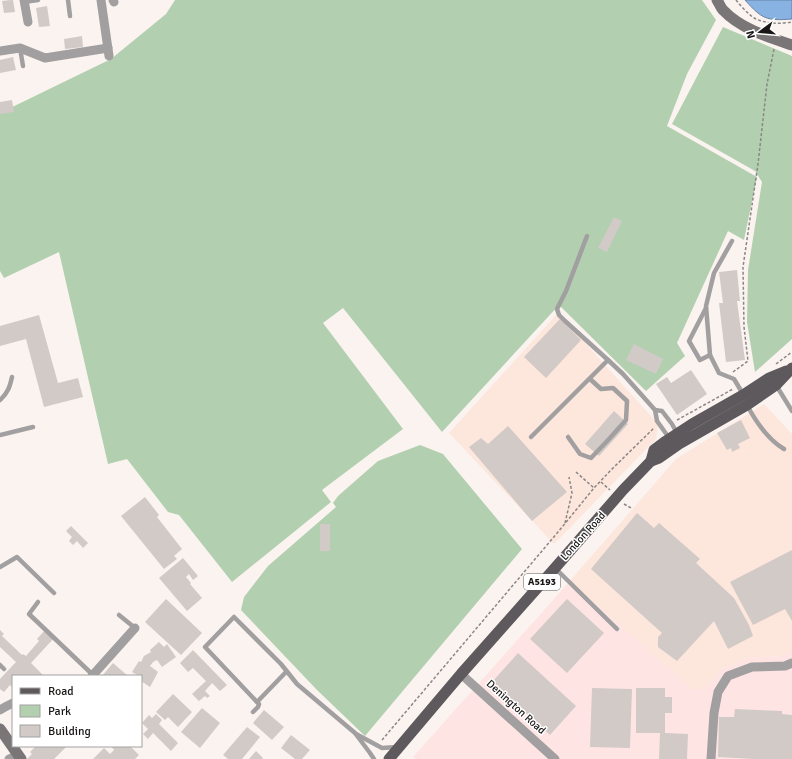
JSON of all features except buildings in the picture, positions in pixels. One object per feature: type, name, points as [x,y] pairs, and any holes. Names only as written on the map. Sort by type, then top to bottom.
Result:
[{"type":"main road","points":[[716,0],[723,10],[740,24],[764,35],[792,45]]},
{"type":"main road","points":[[742,396],[770,378],[791,369]]},
{"type":"main road","name":"London Road","points":[[389,759],[623,490],[651,461],[659,458],[675,439],[742,396],[776,385],[791,369]]},
{"type":"main road","points":[[0,729],[16,758]]},
{"type":"street","points":[[0,51],[20,48],[45,58],[108,52],[101,0]]},
{"type":"street","points":[[24,1],[28,22]]},
{"type":"street","points":[[93,675],[135,628]]},
{"type":"street","points":[[712,759],[715,706],[718,692],[728,676],[752,667],[785,666],[792,663]]},
{"type":"street","name":"Denington Road","points":[[462,674],[555,759]]},
{"type":"street","points":[[0,710],[12,703]]},
{"type":"lane","points":[[24,1],[38,0]]},
{"type":"lane","points":[[68,0],[70,16]]},
{"type":"lane","points":[[20,48],[23,66]]},
{"type":"lane","points":[[587,236],[566,291],[557,309],[559,315],[623,374],[655,410],[657,421],[667,435],[675,439]]},
{"type":"lane","points":[[710,355],[700,360],[689,342],[706,306],[714,273],[732,241]]},
{"type":"lane","points":[[706,306],[710,355],[719,373],[734,379],[756,421],[775,444],[784,449]]},
{"type":"lane","points":[[531,437],[608,360]]},
{"type":"lane","points":[[0,400],[5,395],[12,377]]},
{"type":"lane","points":[[568,437],[580,454],[591,458],[626,420],[627,401],[613,388],[601,389],[590,379]]},
{"type":"lane","points":[[776,385],[792,411]]},
{"type":"lane","points":[[655,410],[662,411],[672,424],[675,439]]},
{"type":"lane","points":[[0,434],[33,427]]},
{"type":"lane","points":[[0,567],[17,557],[54,593]]},
{"type":"lane","points":[[555,568],[618,629]]},
{"type":"lane","points":[[38,602],[29,614],[93,675]]},
{"type":"lane","points":[[119,615],[135,628]]},
{"type":"lane","points":[[258,702],[204,647],[234,617],[281,664],[297,684],[355,733],[382,748],[400,746]]},
{"type":"lane","points":[[0,665],[4,669]]},
{"type":"lane","points":[[253,712],[258,707],[258,702],[286,672]]},
{"type":"lane","points":[[355,733],[374,759]]},
{"type":"path","points":[[736,0],[754,18],[773,23],[792,22]]},
{"type":"path","points":[[727,376],[748,361],[744,327],[743,267],[758,164],[767,84],[774,46]]},
{"type":"path","points":[[677,420],[715,398],[742,396]]},
{"type":"path","points":[[382,739],[600,481],[656,427]]},
{"type":"path","points":[[576,472],[594,488]]},
{"type":"path","points":[[558,532],[565,523],[572,493],[569,477]]},
{"type":"path","points":[[600,481],[611,491]]},
{"type":"path","points":[[622,502],[631,508]]},
{"type":"shaded area","points":[[558,313],[658,424],[656,439],[554,544],[449,433]]},
{"type":"shaded area","points":[[764,404],[792,434],[792,651],[781,656],[746,658],[721,670],[705,690],[693,689],[569,582],[676,459]]},
{"type":"shaded area","points":[[569,582],[693,689],[705,690],[721,670],[746,658],[781,656],[792,651],[792,759],[416,759],[413,757]]},
{"type":"green space","points":[[175,0],[702,0],[716,20],[687,74],[667,126],[757,177],[744,240],[728,231],[677,343],[685,356],[646,391],[559,305],[442,432],[343,308],[323,323],[403,429],[322,490],[331,502],[232,582],[179,515],[168,512],[127,459],[108,464],[59,252],[4,278],[0,271],[0,113],[111,59],[166,14]]},
{"type":"green space","points":[[723,27],[792,56],[792,339],[755,372],[747,322],[748,270],[762,182],[755,171],[672,124]]},
{"type":"green space","points":[[420,445],[443,454],[522,549],[365,736],[317,690],[241,610],[244,597],[268,566],[336,507],[333,503],[338,496],[378,461]]},
{"type":"water","points":[[745,0],[792,0],[792,19],[776,20],[760,15]]}]
